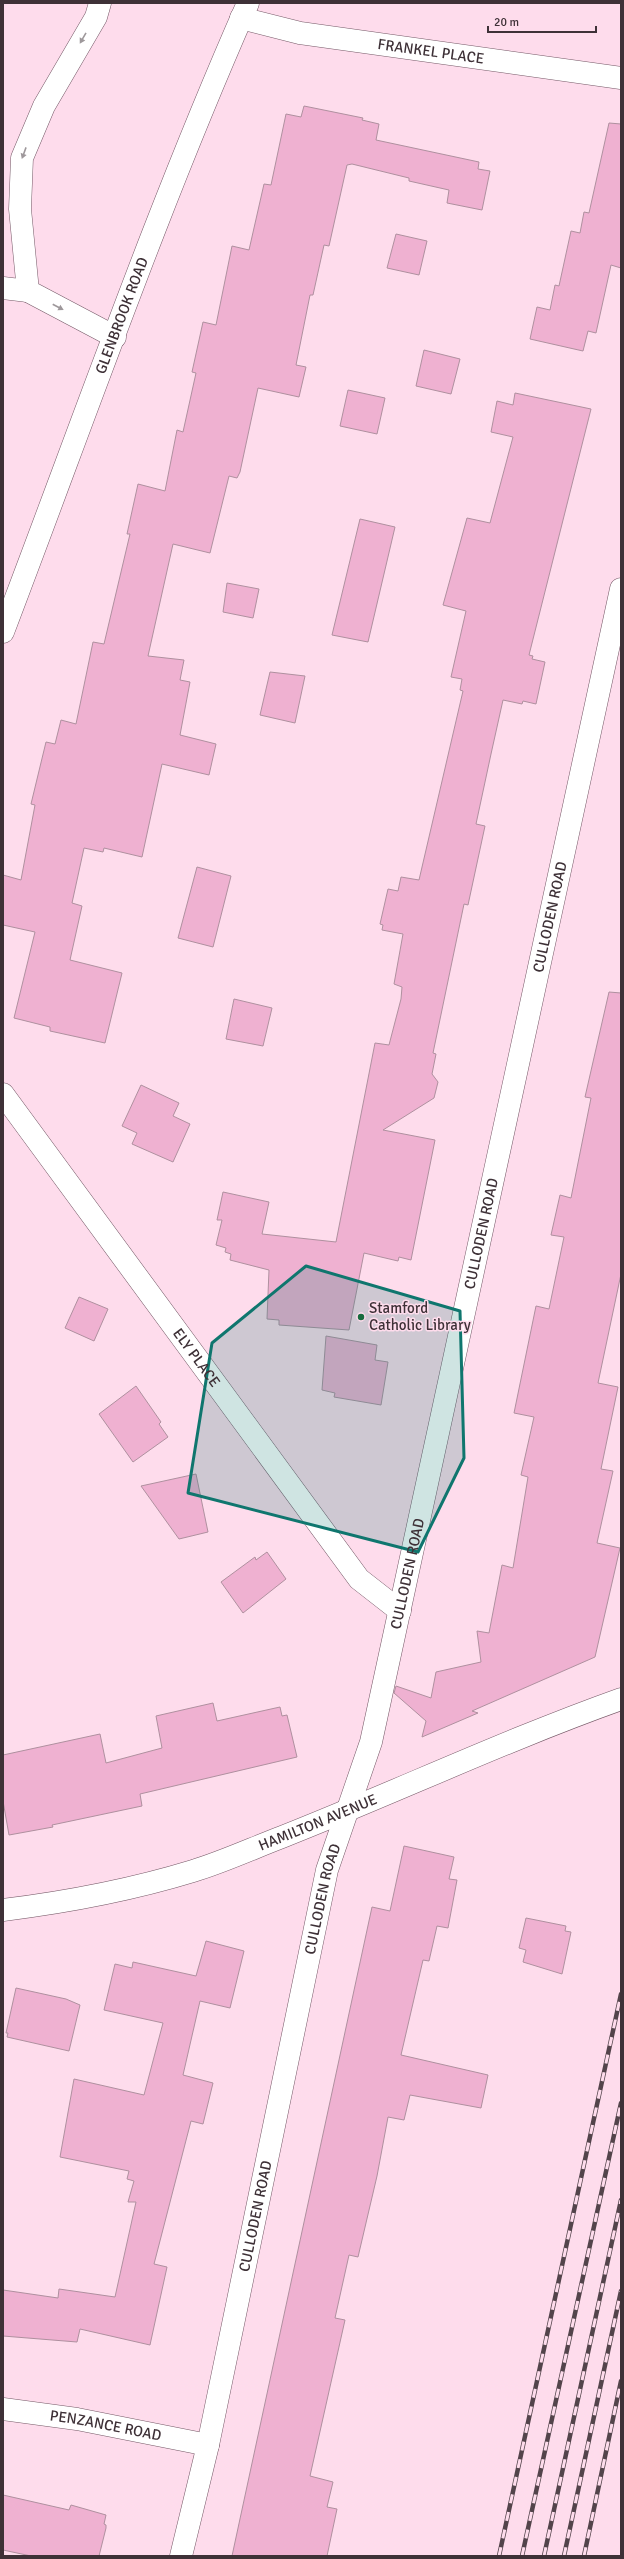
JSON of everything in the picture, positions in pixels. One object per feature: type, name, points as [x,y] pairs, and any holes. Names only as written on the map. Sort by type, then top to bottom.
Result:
[{"type":"street","points":[[28,291],[20,209],[22,158],[44,106],[96,17],[100,3]]},
{"type":"street","name":"FRANKEL PLACE","points":[[245,11],[300,33],[621,78]]},
{"type":"street","name":"GLENBROOK ROAD","points":[[3,632],[155,228],[245,11]]},
{"type":"street","points":[[3,288],[28,291],[115,337]]},
{"type":"street","name":"CULLODEN ROAD","points":[[181,2556],[208,2444],[327,1870],[371,1742],[621,589]]},
{"type":"street","name":"ELY PLACE","points":[[3,1094],[359,1579],[400,1611]]},
{"type":"street","name":"HAMILTON AVENUE","points":[[3,1910],[54,1904],[130,1888],[194,1871],[347,1812],[451,1766],[621,1699]]},
{"type":"street","name":"PENZANCE ROAD","points":[[3,2409],[77,2419],[208,2444]]},
{"type":"highlighted area","points":[[306,1266],[460,1311],[464,1458],[418,1552],[188,1493],[212,1343]]},
{"type":"building","points":[[304,106],[363,118],[362,120],[379,124],[376,140],[479,162],[478,169],[490,171],[482,210],[447,203],[449,190],[409,181],[409,178],[352,164],[347,165],[329,246],[324,245],[313,295],[310,295],[296,365],[306,367],[299,397],[258,388],[240,472],[237,478],[229,476],[210,553],[173,544],[148,656],[184,660],[180,680],[190,682],[180,735],[216,744],[209,775],[162,764],[142,857],[104,848],[103,852],[84,848],[72,903],[82,906],[70,960],[122,973],[105,1043],[50,1031],[50,1027],[14,1018],[35,932],[3,925],[3,875],[21,880],[35,805],[31,804],[46,742],[55,744],[61,720],[76,724],[93,642],[104,644],[130,534],[127,534],[138,484],[165,491],[177,430],[183,432],[196,373],[192,372],[203,322],[216,325],[232,246],[249,250],[264,184],[271,185],[286,114],[301,117]]},
{"type":"building","points":[[609,123],[621,124],[621,268],[611,265],[596,333],[588,331],[583,351],[530,339],[537,307],[550,310],[555,285],[559,286],[571,231],[580,233],[584,212],[589,213]]},
{"type":"building","points":[[396,234],[427,241],[419,275],[387,268]]},
{"type":"building","points":[[424,350],[460,359],[451,394],[416,386]]},
{"type":"building","points":[[348,390],[385,398],[377,434],[340,426]]},
{"type":"building","points":[[515,393],[591,409],[529,655],[533,656],[532,659],[545,662],[536,704],[523,701],[522,704],[503,700],[476,824],[485,826],[468,905],[464,904],[433,1053],[436,1054],[432,1074],[438,1082],[434,1098],[383,1130],[435,1140],[411,1260],[399,1257],[398,1261],[364,1253],[349,1330],[279,1325],[279,1320],[267,1319],[269,1270],[230,1260],[231,1254],[225,1252],[226,1248],[216,1245],[222,1220],[217,1220],[223,1192],[269,1202],[262,1234],[336,1242],[375,1043],[389,1045],[401,999],[402,987],[394,984],[403,934],[382,930],[383,925],[380,924],[388,889],[398,891],[401,877],[419,880],[463,691],[460,690],[462,679],[451,677],[466,611],[443,605],[467,518],[490,523],[513,437],[491,432],[497,401],[513,405]]},
{"type":"building","points":[[360,519],[395,527],[368,642],[332,635]]},
{"type":"building","points":[[227,583],[259,589],[253,618],[223,612]]},
{"type":"building","points":[[270,672],[305,676],[295,723],[260,715]]},
{"type":"building","points":[[197,867],[231,876],[213,947],[178,938]]},
{"type":"building","points":[[609,992],[621,993],[621,1274],[598,1383],[618,1387],[601,1469],[613,1471],[597,1543],[620,1548],[595,1657],[472,1711],[478,1713],[422,1737],[426,1721],[394,1693],[396,1686],[431,1698],[436,1672],[481,1662],[477,1631],[489,1633],[502,1565],[513,1568],[528,1477],[521,1475],[534,1417],[514,1413],[536,1306],[549,1309],[564,1237],[551,1235],[560,1195],[571,1198],[591,1098],[585,1097]]},
{"type":"building","points":[[234,999],[272,1008],[263,1046],[226,1039]]},
{"type":"building","points":[[141,1085],[179,1103],[173,1116],[190,1124],[173,1162],[132,1144],[137,1133],[122,1126]]},
{"type":"building","points":[[79,1297],[108,1309],[94,1341],[65,1328]]},
{"type":"building","points":[[326,1336],[377,1345],[375,1360],[388,1362],[381,1405],[334,1397],[335,1393],[322,1390]]},
{"type":"building","points":[[136,1386],[161,1422],[159,1424],[168,1437],[133,1462],[99,1414]]},
{"type":"building","points":[[196,1474],[208,1532],[179,1539],[141,1486]]},
{"type":"building","points":[[267,1552],[286,1579],[243,1613],[221,1582],[255,1557],[256,1560]]},
{"type":"building","points":[[213,1703],[217,1721],[280,1707],[282,1716],[287,1715],[297,1757],[140,1794],[142,1806],[52,1825],[53,1827],[9,1835],[3,1801],[3,1755],[100,1734],[106,1763],[162,1748],[156,1716]]},
{"type":"building","points":[[404,1846],[454,1857],[449,1879],[457,1880],[448,1928],[437,1926],[429,1961],[423,1960],[401,2055],[488,2075],[481,2108],[410,2095],[404,2120],[388,2117],[377,2176],[358,2257],[349,2255],[335,2318],[345,2320],[310,2476],[333,2482],[327,2507],[337,2509],[327,2556],[232,2556],[372,1907],[390,1911]]},
{"type":"building","points":[[526,1918],[566,1926],[565,1931],[571,1932],[562,1974],[523,1962],[526,1950],[519,1948]]},
{"type":"building","points":[[206,1941],[244,1951],[230,2008],[200,2001],[183,2075],[213,2083],[203,2124],[191,2121],[154,2264],[167,2267],[150,2345],[80,2329],[77,2342],[3,2336],[3,2290],[58,2298],[59,2289],[115,2297],[136,2202],[128,2202],[134,2181],[127,2179],[129,2171],[60,2157],[74,2079],[144,2095],[163,2023],[104,2010],[115,1964],[132,1968],[133,1962],[196,1976]]},
{"type":"building","points":[[16,1988],[66,1999],[80,2005],[69,2051],[7,2037],[8,2033],[6,2033]]},
{"type":"building","points":[[3,2495],[69,2510],[71,2505],[106,2515],[104,2524],[106,2525],[106,2528],[99,2556],[31,2556],[3,2550]]},
{"type":"railway","points":[[499,2556],[621,1994]]},
{"type":"railway","points":[[522,2556],[621,2103]]},
{"type":"railway","points":[[544,2556],[621,2200]]},
{"type":"railway","points":[[564,2556],[621,2291]]},
{"type":"railway","points":[[584,2556],[621,2381]]},
{"type":"place","name":"Stamford Catholic Library","points":[[361,1317]]}]
